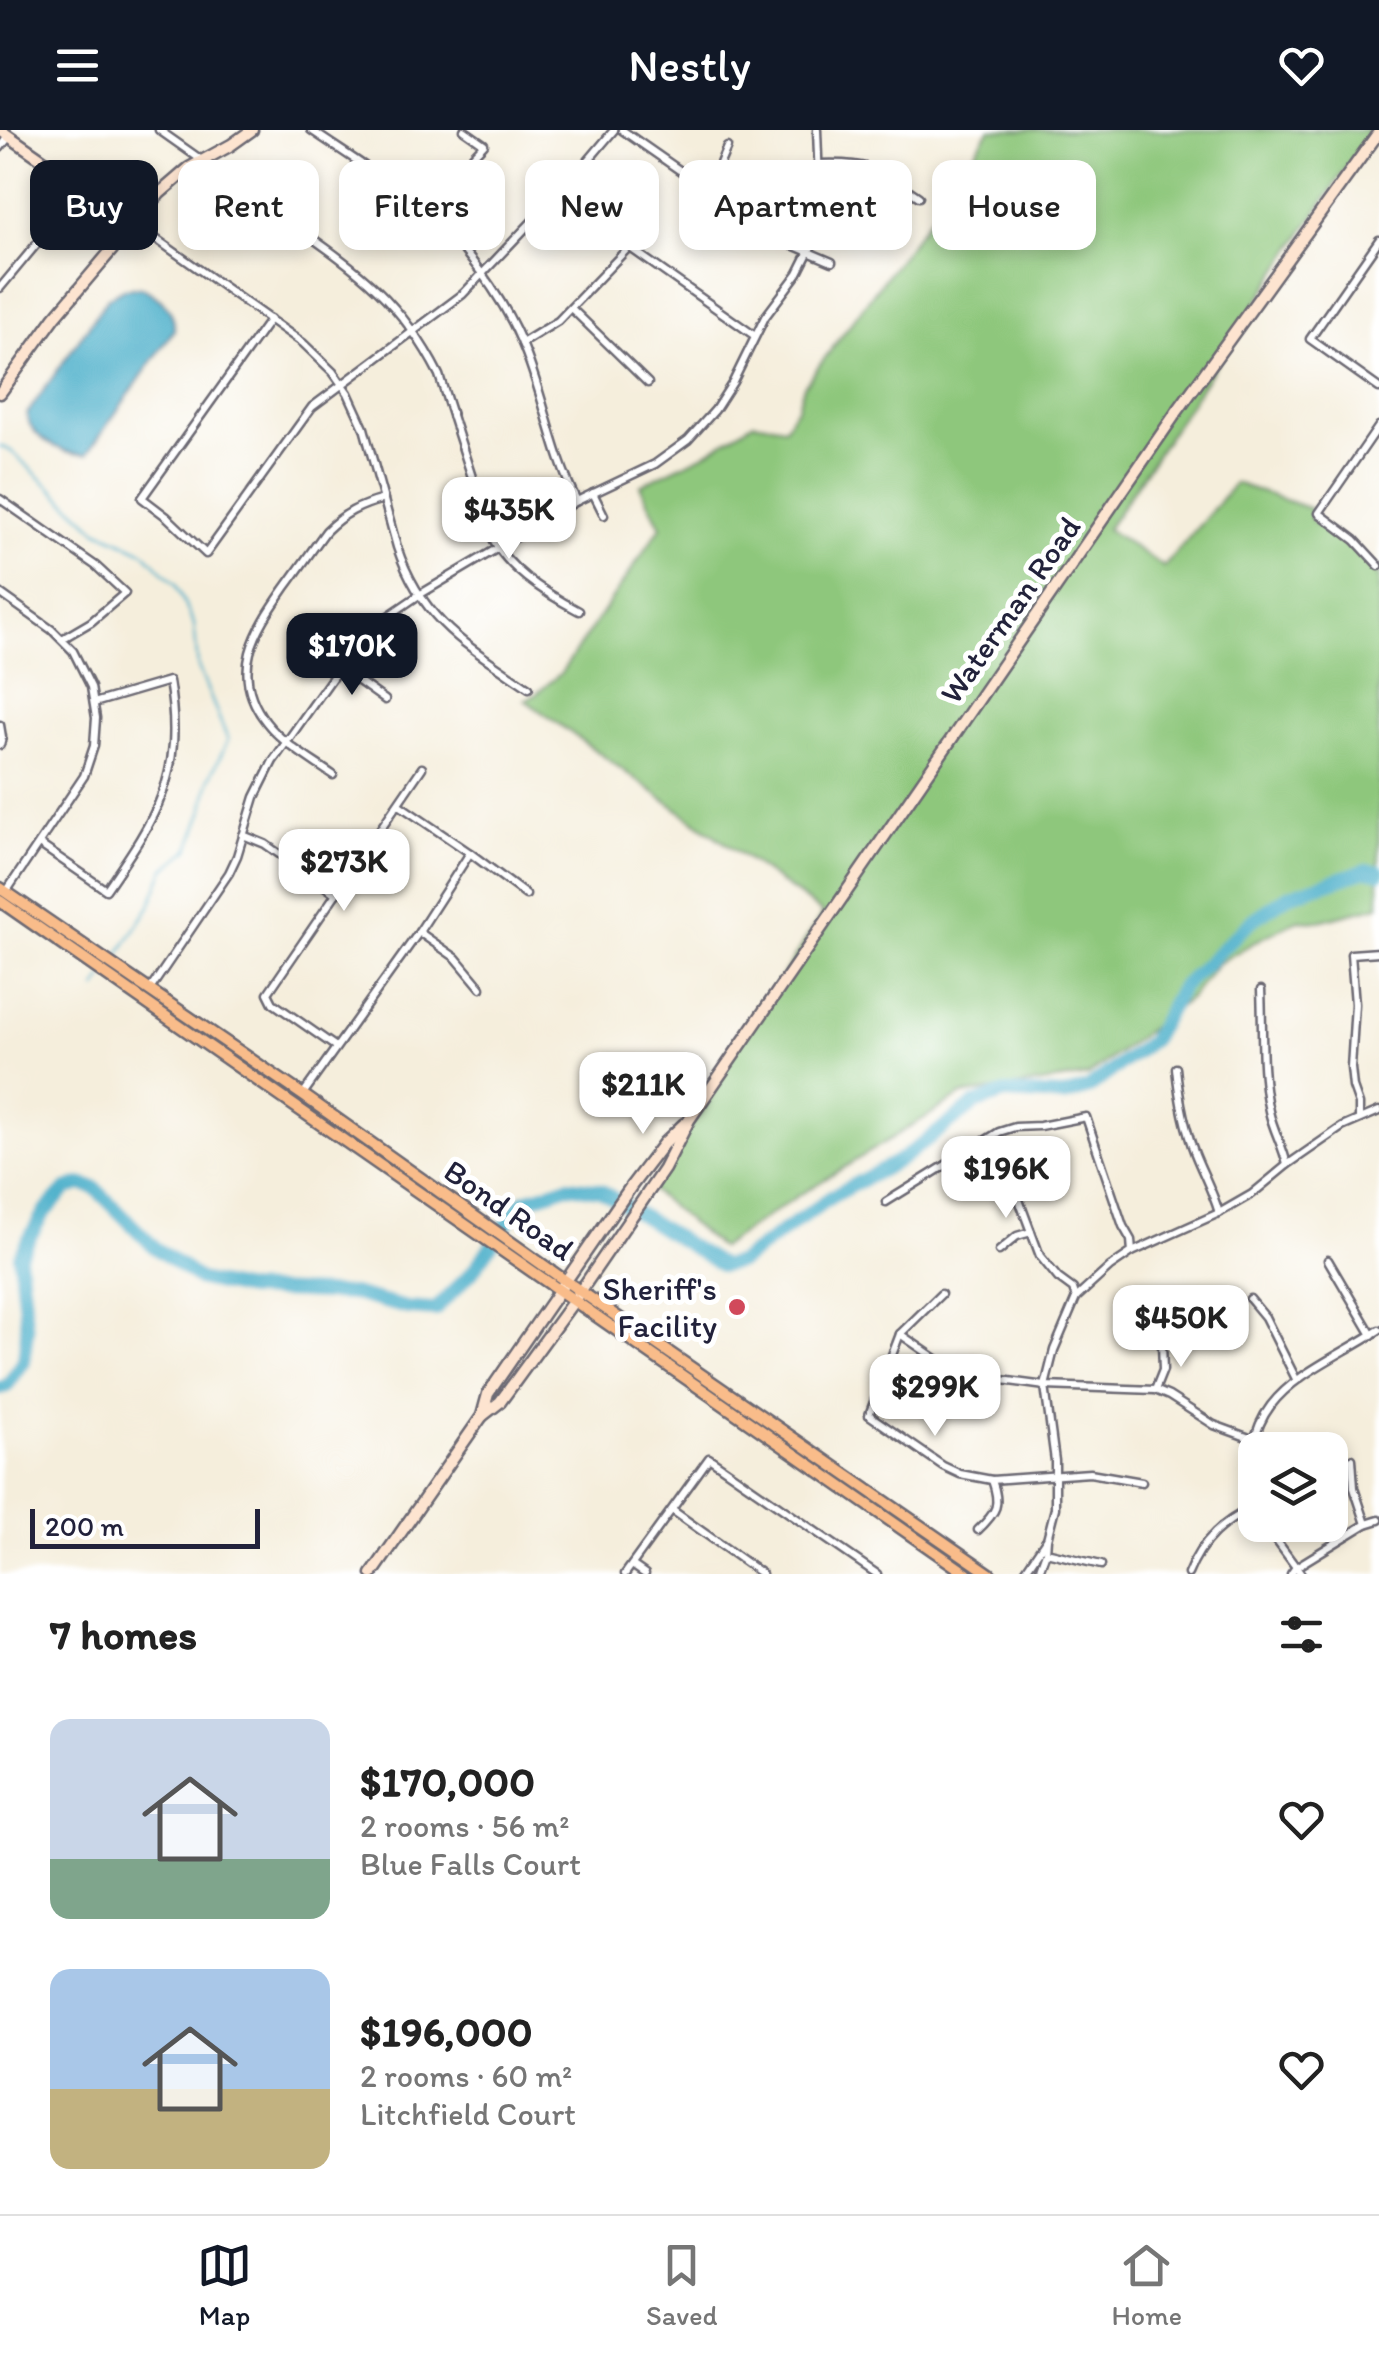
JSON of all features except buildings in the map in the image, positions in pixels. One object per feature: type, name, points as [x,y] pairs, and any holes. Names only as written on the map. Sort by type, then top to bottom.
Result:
[{"type":"main road","points":[[202,160],[252,130]]},
{"type":"main road","name":"Waterman Road","points":[[372,1574],[482,1416],[500,1402],[577,1296],[664,1169],[689,1120],[1176,413],[1379,132]]},
{"type":"main road","points":[[4,134],[43,160]]},
{"type":"main road","points":[[158,197],[178,177]]},
{"type":"main road","points":[[0,393],[112,250]]},
{"type":"main road","name":"Bond Road","points":[[1,893],[126,982],[303,1095],[518,1245],[563,1287]]},
{"type":"main road","name":"Bond Road","points":[[146,995],[220,1054],[508,1256],[577,1296],[990,1574]]},
{"type":"main road","points":[[220,1054],[240,1060],[290,1096],[303,1095]]},
{"type":"main road","name":"Waterman Road","points":[[482,1416],[488,1394],[632,1186],[664,1142],[689,1120]]},
{"type":"main road","name":"Bond Road","points":[[577,1296],[967,1574]]},
{"type":"street","points":[[159,130],[202,160]]},
{"type":"street","points":[[311,130],[353,160]]},
{"type":"street","points":[[464,130],[484,144],[469,160]]},
{"type":"street","points":[[270,319],[142,498],[206,554],[302,419],[323,397],[462,294],[614,130]]},
{"type":"street","points":[[622,130],[679,170]]},
{"type":"street","points":[[817,130],[819,160]]},
{"type":"street","points":[[0,148],[4,134]]},
{"type":"street","points":[[721,160],[726,147]]},
{"type":"street","points":[[912,192],[919,197]]},
{"type":"street","points":[[158,240],[320,358],[341,384],[364,428],[403,565],[419,595],[458,638],[529,688]]},
{"type":"street","points":[[1379,240],[1310,339],[1379,388]]},
{"type":"street","points":[[319,243],[387,298],[428,354],[448,398],[498,548],[515,568],[579,611]]},
{"type":"street","points":[[522,342],[548,328],[571,308],[629,247],[756,336]]},
{"type":"street","points":[[0,288],[32,250]]},
{"type":"street","points":[[461,250],[500,300],[522,342],[562,467],[578,501]]},
{"type":"street","points":[[801,250],[832,262]]},
{"type":"street","points":[[146,995],[222,886],[237,856],[263,778],[339,667],[375,625],[578,501],[655,464],[688,440],[724,398],[773,304],[811,250]]},
{"type":"street","points":[[571,308],[648,383]]},
{"type":"street","points":[[1379,426],[1319,512],[1355,540],[1379,566]]},
{"type":"street","points":[[593,493],[604,515]]},
{"type":"street","points":[[0,499],[96,566],[125,593],[62,639]]},
{"type":"street","points":[[333,775],[286,742],[265,721],[252,698],[248,662],[263,619],[326,532],[356,508],[384,499]]},
{"type":"street","points":[[0,593],[62,639],[72,651],[86,673],[96,733],[78,787],[1,893]]},
{"type":"street","points":[[339,667],[385,700]]},
{"type":"street","points":[[39,844],[106,890],[142,838],[160,802],[173,745],[169,681],[94,703]]},
{"type":"street","points":[[0,725],[0,745]]},
{"type":"street","points":[[336,1047],[273,1003],[268,993],[422,768]]},
{"type":"street","points":[[398,804],[526,895]]},
{"type":"street","points":[[244,835],[265,844],[336,894]]},
{"type":"street","points":[[303,1095],[470,853]]},
{"type":"street","points":[[419,932],[456,958],[481,988]]},
{"type":"street","points":[[1359,1118],[1351,1068],[1355,1004],[1351,954],[1379,952]]},
{"type":"street","points":[[1260,990],[1266,1098],[1288,1165]]},
{"type":"street","points":[[1176,1068],[1188,1134],[1218,1213]]},
{"type":"street","points":[[1038,1574],[1055,1508],[1045,1386],[1054,1350],[1076,1298],[1132,1252],[1218,1213],[1271,1180],[1342,1127],[1379,1111]]},
{"type":"street","points":[[886,1202],[1007,1129],[1086,1118],[1132,1252]]},
{"type":"street","points":[[990,1140],[1009,1173],[1036,1247],[1058,1278],[1073,1289],[1076,1298]]},
{"type":"street","points":[[999,1251],[1016,1236],[1031,1232]]},
{"type":"street","points":[[1258,1432],[1273,1403],[1296,1378],[1376,1332],[1328,1260]]},
{"type":"street","points":[[941,1294],[900,1334],[869,1414],[960,1474],[992,1480],[1090,1473],[1142,1482]]},
{"type":"street","points":[[1250,1299],[1264,1317],[1296,1378]]},
{"type":"street","points":[[900,1334],[956,1371],[1045,1386],[1154,1390],[1214,1425],[1238,1434]]},
{"type":"street","points":[[1154,1390],[1163,1370],[1162,1344]]},
{"type":"street","points":[[625,1574],[709,1458],[877,1574]]},
{"type":"street","points":[[1352,1459],[1354,1488],[1366,1524]]},
{"type":"street","points":[[978,1530],[990,1519],[997,1504],[992,1480]]},
{"type":"street","points":[[672,1510],[762,1574]]},
{"type":"street","points":[[1188,1574],[1209,1536],[1238,1514]]},
{"type":"street","points":[[1276,1542],[1296,1572],[1366,1524],[1379,1520]]},
{"type":"street","points":[[1023,1574],[1047,1539]]},
{"type":"street","points":[[1046,1552],[1101,1565]]},
{"type":"street","points":[[632,1565],[645,1574]]},
{"type":"green space","points":[[989,130],[1371,130],[1107,529],[1164,567],[1235,483],[1311,509],[1314,522],[1345,541],[1374,570],[1379,577],[1379,906],[1319,921],[1298,920],[1260,939],[1217,964],[1192,996],[1088,1076],[962,1095],[720,1248],[651,1190],[705,1096],[823,913],[525,700],[561,673],[661,527],[640,485],[703,455],[754,422],[785,427],[804,386],[906,250],[912,250],[912,241],[932,214],[932,250],[1096,250],[1096,160],[970,160]]},
{"type":"water","points":[[142,287],[169,310],[174,330],[87,454],[69,452],[50,443],[34,431],[27,414],[108,298],[123,289]]},
{"type":"waterway","points":[[0,446],[11,451],[97,530],[144,552],[175,584],[194,624],[198,667],[228,740],[210,778],[189,849],[164,870],[150,906],[114,962]]},
{"type":"waterway","points":[[0,1388],[7,1386],[24,1360],[27,1330],[19,1256],[43,1214],[66,1189],[80,1184],[95,1188],[154,1247],[200,1280],[247,1290],[353,1294],[407,1308],[435,1310],[472,1272],[523,1201],[568,1186],[600,1190],[722,1266],[740,1262],[831,1197],[903,1158],[975,1104],[1005,1093],[1064,1096],[1089,1088],[1152,1040],[1181,988],[1251,921],[1288,896],[1366,870],[1379,872]]},
{"type":"waterway","points":[[97,988],[104,977]]},
{"type":"place","name":"Sheriff's Facility","points":[[737,1307]]}]
